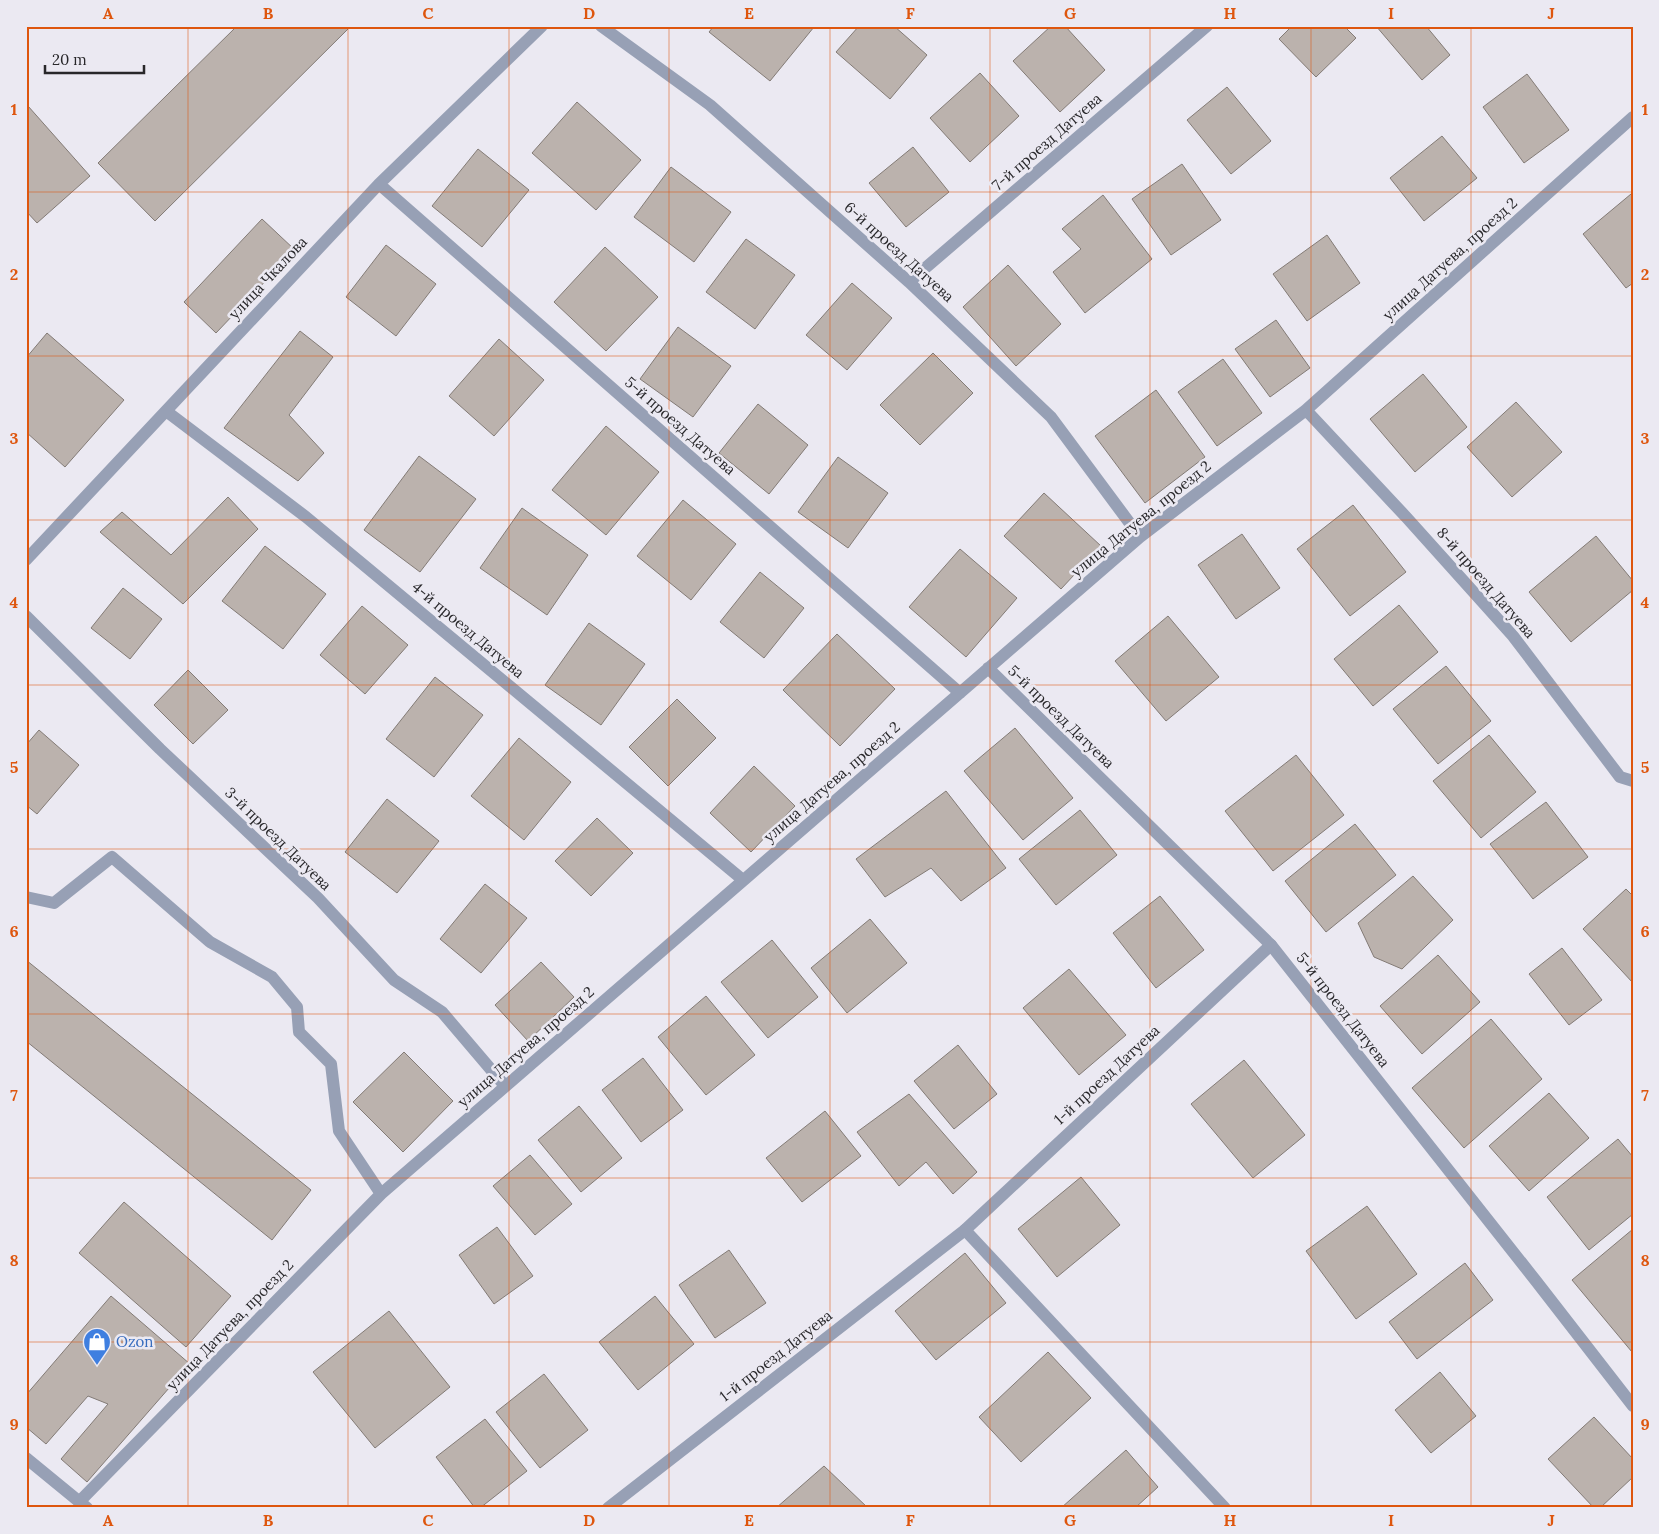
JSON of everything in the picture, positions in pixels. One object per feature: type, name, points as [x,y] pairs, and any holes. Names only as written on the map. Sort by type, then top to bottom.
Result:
[{"type":"street","name":"улица Чкалова","points":[[26,560],[379,184],[542,26]]},
{"type":"street","name":"6-й проезд Датуева","points":[[601,26],[710,105],[909,282],[1051,417],[1140,537]]},
{"type":"street","name":"7-й проезд Датуева","points":[[909,282],[1207,26]]},
{"type":"street","name":"улица Датуева, проезд 2","points":[[83,1505],[381,1194],[1140,537],[1306,410],[1633,117]]},
{"type":"street","name":"5-й проезд Датуева","points":[[379,184],[960,693]]},
{"type":"street","name":"8-й проезд Датуева","points":[[1306,410],[1407,518],[1513,636],[1620,777],[1633,781]]},
{"type":"street","name":"4-й проезд Датуева","points":[[166,411],[306,517],[743,880]]},
{"type":"street","name":"3-й проезд Датуева","points":[[26,616],[160,749],[318,898],[394,980],[442,1012],[505,1086]]},
{"type":"street","name":"5-й проезд Датуева","points":[[988,668],[1271,945],[1633,1406]]},
{"type":"street","points":[[26,897],[54,903],[112,857],[210,942],[272,978],[297,1008],[299,1032],[331,1064],[339,1131],[381,1194]]},
{"type":"street","name":"1-й проезд Датуева","points":[[608,1508],[964,1230],[1271,945]]},
{"type":"street","points":[[964,1230],[1225,1508]]},
{"type":"street","points":[[26,1458],[83,1505]]},
{"type":"building","points":[[237,26],[351,26],[155,221],[98,163]]},
{"type":"building","points":[[714,26],[814,27],[770,81],[709,32]]},
{"type":"building","points":[[859,26],[894,26],[927,55],[890,99],[836,52]]},
{"type":"building","points":[[1051,26],[1065,26],[1105,70],[1060,112],[1013,61]]},
{"type":"building","points":[[1292,26],[1344,26],[1356,38],[1316,77],[1279,39]]},
{"type":"building","points":[[1376,26],[1426,26],[1450,55],[1422,80]]},
{"type":"building","points":[[980,73],[1019,116],[970,162],[930,118]]},
{"type":"building","points":[[1527,74],[1569,130],[1524,163],[1483,107]]},
{"type":"building","points":[[1227,87],[1271,141],[1231,174],[1187,120]]},
{"type":"building","points":[[577,102],[641,160],[596,210],[532,153]]},
{"type":"building","points":[[28,106],[90,176],[37,223],[26,211],[26,108]]},
{"type":"building","points":[[1442,136],[1477,178],[1424,221],[1390,178]]},
{"type":"building","points":[[913,147],[949,192],[906,227],[869,183]]},
{"type":"building","points":[[478,149],[529,190],[482,247],[432,206]]},
{"type":"building","points":[[1182,164],[1221,220],[1171,255],[1132,199]]},
{"type":"building","points":[[671,167],[731,212],[694,262],[634,217]]},
{"type":"building","points":[[1631,194],[1633,196],[1633,283],[1626,288],[1583,234]]},
{"type":"building","points":[[1103,195],[1152,259],[1085,313],[1053,272],[1081,249],[1062,229]]},
{"type":"building","points":[[262,219],[295,250],[216,333],[184,302]]},
{"type":"building","points":[[1327,235],[1360,283],[1307,321],[1273,274]]},
{"type":"building","points":[[746,239],[795,275],[755,329],[706,292]]},
{"type":"building","points":[[386,245],[436,284],[396,336],[346,297]]},
{"type":"building","points":[[605,247],[658,297],[606,351],[554,302]]},
{"type":"building","points":[[1008,265],[1061,324],[1016,366],[963,307]]},
{"type":"building","points":[[852,283],[892,318],[847,370],[806,335]]},
{"type":"building","points":[[1276,320],[1310,368],[1270,397],[1235,349]]},
{"type":"building","points":[[678,327],[731,366],[693,417],[640,379]]},
{"type":"building","points":[[300,331],[333,357],[289,415],[324,453],[298,481],[224,428]]},
{"type":"building","points":[[47,333],[124,400],[65,467],[26,432],[26,358]]},
{"type":"building","points":[[499,339],[544,380],[494,436],[449,396]]},
{"type":"building","points":[[933,353],[973,393],[920,445],[880,405]]},
{"type":"building","points":[[1223,359],[1262,413],[1217,446],[1178,392]]},
{"type":"building","points":[[1423,374],[1467,427],[1415,472],[1370,419]]},
{"type":"building","points":[[1156,390],[1205,457],[1145,503],[1095,436]]},
{"type":"building","points":[[1516,402],[1562,452],[1512,497],[1467,447]]},
{"type":"building","points":[[758,404],[808,445],[769,494],[719,453]]},
{"type":"building","points":[[606,426],[659,472],[606,535],[552,490]]},
{"type":"building","points":[[419,456],[476,499],[420,572],[364,530]]},
{"type":"building","points":[[838,457],[888,493],[848,548],[798,512]]},
{"type":"building","points":[[1044,493],[1101,546],[1061,589],[1004,536]]},
{"type":"building","points":[[228,497],[258,529],[183,604],[100,532],[122,512],[171,555]]},
{"type":"building","points":[[683,500],[736,544],[691,600],[637,556]]},
{"type":"building","points":[[1353,505],[1406,572],[1350,616],[1297,549]]},
{"type":"building","points":[[522,508],[588,555],[547,615],[480,568]]},
{"type":"building","points":[[1242,534],[1280,588],[1236,619],[1198,565]]},
{"type":"building","points":[[1596,536],[1633,581],[1633,590],[1571,642],[1529,592]]},
{"type":"building","points":[[265,546],[326,594],[283,649],[222,601]]},
{"type":"building","points":[[960,549],[1017,598],[966,657],[909,607]]},
{"type":"building","points":[[760,572],[804,608],[764,658],[720,622]]},
{"type":"building","points":[[123,588],[162,619],[130,659],[91,628]]},
{"type":"building","points":[[1399,605],[1438,652],[1373,706],[1334,659]]},
{"type":"building","points":[[362,606],[408,645],[365,694],[320,655]]},
{"type":"building","points":[[1168,616],[1219,677],[1166,721],[1115,661]]},
{"type":"building","points":[[589,623],[645,664],[601,725],[545,685]]},
{"type":"building","points":[[837,634],[895,689],[840,746],[783,690]]},
{"type":"building","points":[[1446,666],[1491,721],[1438,764],[1393,709]]},
{"type":"building","points":[[188,670],[228,710],[193,744],[154,705]]},
{"type":"building","points":[[435,677],[483,715],[434,777],[386,739]]},
{"type":"building","points":[[677,699],[716,738],[668,786],[629,747]]},
{"type":"building","points":[[1015,728],[1073,798],[1023,840],[964,771]]},
{"type":"building","points":[[39,730],[79,765],[37,814],[26,805],[26,745]]},
{"type":"building","points":[[1489,735],[1536,792],[1481,838],[1433,781]]},
{"type":"building","points":[[519,738],[571,782],[524,840],[471,796]]},
{"type":"building","points":[[1296,755],[1344,815],[1273,871],[1225,811]]},
{"type":"building","points":[[754,766],[795,806],[751,852],[710,813]]},
{"type":"building","points":[[946,791],[1006,868],[961,901],[931,868],[885,897],[856,859]]},
{"type":"building","points":[[387,799],[439,841],[397,893],[345,852]]},
{"type":"building","points":[[1546,802],[1588,857],[1533,899],[1490,844]]},
{"type":"building","points":[[1080,810],[1117,855],[1056,905],[1019,859]]},
{"type":"building","points":[[597,818],[633,853],[591,896],[555,861]]},
{"type":"building","points":[[1355,824],[1396,875],[1326,932],[1285,881]]},
{"type":"building","points":[[1413,876],[1453,920],[1402,969],[1374,957],[1358,923]]},
{"type":"building","points":[[485,884],[527,918],[481,973],[440,939]]},
{"type":"building","points":[[1626,889],[1633,896],[1633,983],[1583,929]]},
{"type":"building","points":[[1160,896],[1204,950],[1156,988],[1113,933]]},
{"type":"building","points":[[870,919],[907,963],[847,1013],[811,968]]},
{"type":"building","points":[[772,940],[818,997],[768,1038],[721,982]]},
{"type":"building","points":[[1562,948],[1602,1000],[1569,1025],[1529,974]]},
{"type":"building","points":[[1438,955],[1480,1002],[1422,1054],[1380,1006]]},
{"type":"building","points":[[26,960],[311,1190],[272,1240],[26,1041]]},
{"type":"building","points":[[541,962],[574,997],[528,1041],[495,1005]]},
{"type":"building","points":[[1069,969],[1126,1035],[1079,1075],[1023,1008]]},
{"type":"building","points":[[706,996],[755,1055],[706,1095],[658,1037]]},
{"type":"building","points":[[1491,1019],[1542,1079],[1464,1148],[1412,1088]]},
{"type":"building","points":[[958,1045],[997,1094],[954,1129],[914,1081]]},
{"type":"building","points":[[404,1052],[453,1101],[403,1152],[353,1102]]},
{"type":"building","points":[[643,1058],[683,1110],[641,1142],[602,1090]]},
{"type":"building","points":[[1244,1060],[1305,1135],[1253,1178],[1191,1104]]},
{"type":"building","points":[[1549,1093],[1589,1138],[1529,1191],[1489,1146]]},
{"type":"building","points":[[909,1094],[977,1172],[953,1194],[926,1162],[899,1186],[857,1132]]},
{"type":"building","points":[[579,1106],[622,1158],[581,1192],[538,1140]]},
{"type":"building","points":[[825,1111],[861,1156],[802,1202],[766,1158]]},
{"type":"building","points":[[1618,1139],[1633,1157],[1633,1214],[1589,1250],[1547,1197]]},
{"type":"building","points":[[530,1155],[572,1204],[535,1235],[493,1186]]},
{"type":"building","points":[[1081,1177],[1120,1225],[1057,1277],[1018,1229]]},
{"type":"building","points":[[124,1202],[231,1296],[186,1347],[79,1253]]},
{"type":"building","points":[[1367,1206],[1417,1274],[1356,1319],[1306,1251]]},
{"type":"building","points":[[497,1227],[533,1276],[494,1304],[459,1255]]},
{"type":"building","points":[[1633,1229],[1633,1351],[1632,1352],[1572,1280]]},
{"type":"building","points":[[729,1250],[766,1303],[715,1338],[679,1285]]},
{"type":"building","points":[[965,1253],[1006,1303],[936,1360],[895,1311]]},
{"type":"building","points":[[1465,1263],[1493,1300],[1417,1359],[1389,1322]]},
{"type":"building","points":[[111,1296],[190,1364],[87,1482],[61,1459],[108,1404],[88,1396],[46,1444],[26,1427],[26,1395]]},
{"type":"building","points":[[655,1296],[694,1344],[638,1390],[599,1342]]},
{"type":"building","points":[[389,1311],[450,1387],[375,1448],[313,1372]]},
{"type":"building","points":[[1048,1352],[1091,1398],[1021,1462],[979,1417]]},
{"type":"building","points":[[1440,1372],[1476,1416],[1431,1453],[1395,1410]]},
{"type":"building","points":[[544,1374],[588,1430],[540,1468],[496,1412]]},
{"type":"building","points":[[1594,1417],[1633,1459],[1633,1477],[1600,1508],[1594,1508],[1548,1459]]},
{"type":"building","points":[[485,1419],[527,1471],[480,1508],[475,1508],[436,1457]]},
{"type":"building","points":[[1126,1450],[1158,1487],[1135,1508],[1061,1508]]},
{"type":"building","points":[[824,1466],[868,1508],[776,1508]]},
{"type":"place","name":"Ozon","points":[[97,1366]]}]
